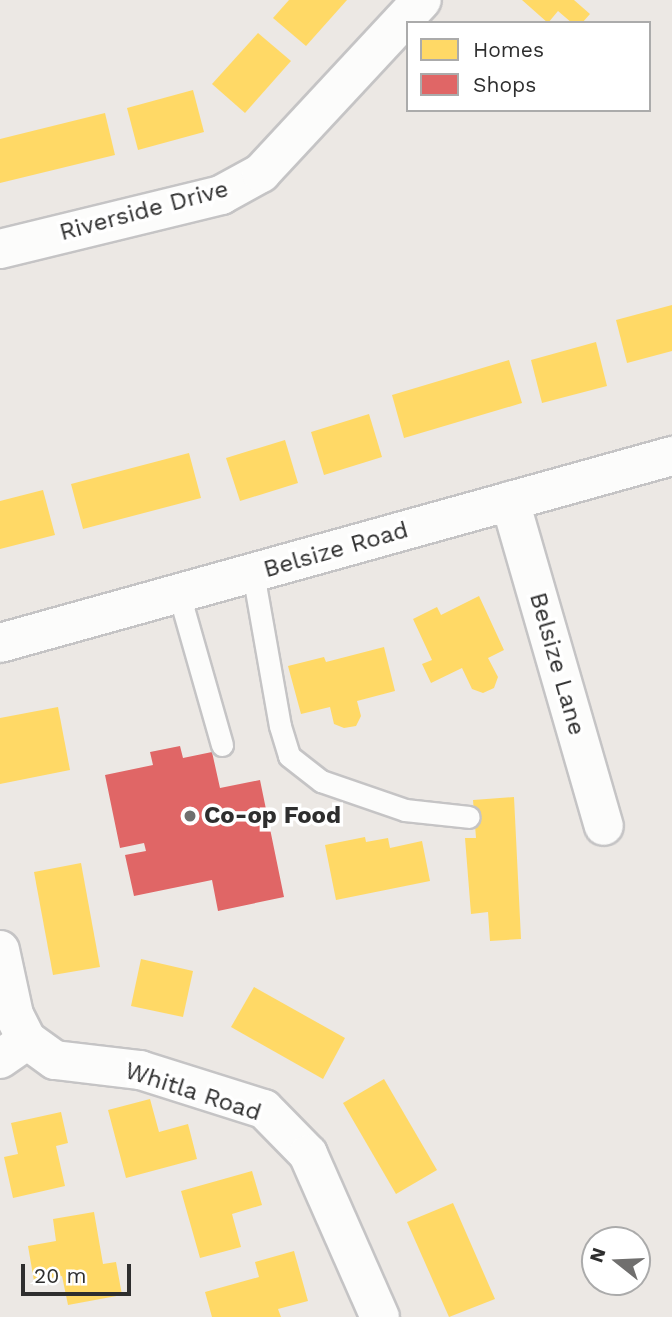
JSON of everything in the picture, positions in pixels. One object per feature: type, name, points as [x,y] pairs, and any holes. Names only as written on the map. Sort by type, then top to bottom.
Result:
[{"type":"street","name":"Riverside Drive","points":[[0,249],[221,195],[261,173],[422,0]]},
{"type":"street","name":"Belsize Road","points":[[0,643],[672,456]]},
{"type":"street","name":"Belsize Lane","points":[[510,502],[604,826]]},
{"type":"street","name":"Whitla Road","points":[[0,950],[14,1015],[13,1050],[55,1059],[140,1070],[264,1110],[308,1154],[380,1317]]},
{"type":"lane","points":[[253,573],[279,726],[289,756],[321,781],[405,810],[469,817]]},
{"type":"lane","points":[[179,594],[222,745]]},
{"type":"building: Homes","points":[[289,0],[347,0],[306,46],[273,18]]},
{"type":"building: Homes","points":[[522,0],[574,0],[590,14],[584,21],[570,21],[558,11],[550,21],[546,21]]},
{"type":"building: Homes","points":[[258,33],[291,61],[245,113],[212,84]]},
{"type":"building: Homes","points":[[193,90],[204,132],[138,150],[127,108]]},
{"type":"building: Homes","points":[[105,113],[115,155],[0,183],[0,139]]},
{"type":"building: Homes","points":[[672,305],[672,351],[627,363],[616,320]]},
{"type":"building: Homes","points":[[596,342],[607,386],[542,403],[531,360]]},
{"type":"building: Homes","points":[[509,360],[522,403],[404,438],[392,395]]},
{"type":"building: Homes","points":[[369,414],[382,457],[324,475],[311,432]]},
{"type":"building: Homes","points":[[285,440],[298,483],[240,501],[226,458]]},
{"type":"building: Homes","points":[[189,453],[201,498],[83,529],[71,484]]},
{"type":"building: Homes","points":[[43,490],[55,535],[0,549],[0,501]]},
{"type":"building: Homes","points":[[479,596],[504,650],[488,658],[498,677],[494,688],[483,693],[472,689],[462,668],[431,683],[422,664],[432,660],[413,619],[437,607],[441,615]]},
{"type":"building: Homes","points":[[384,647],[395,691],[357,701],[361,716],[356,726],[344,728],[334,724],[330,707],[301,714],[288,666],[324,657],[326,662]]},
{"type":"building: Homes","points":[[58,707],[70,770],[0,784],[0,718]]},
{"type":"building: Homes","points":[[514,797],[521,939],[490,941],[488,912],[471,914],[465,838],[476,838],[473,800]]},
{"type":"building: Homes","points":[[365,837],[366,842],[388,838],[390,848],[422,841],[430,881],[336,900],[325,845]]},
{"type":"building: Homes","points":[[81,863],[100,967],[53,975],[34,872]]},
{"type":"building: Homes","points":[[141,959],[193,971],[183,1017],[131,1006]]},
{"type":"building: Homes","points":[[254,987],[345,1038],[323,1079],[231,1027]]},
{"type":"building: Homes","points":[[384,1079],[437,1170],[396,1194],[343,1103]]},
{"type":"building: Homes","points":[[150,1099],[159,1132],[188,1124],[197,1159],[126,1178],[108,1110]]},
{"type":"building: Homes","points":[[61,1112],[68,1143],[56,1146],[65,1186],[13,1198],[4,1157],[18,1154],[11,1123]]},
{"type":"building: Homes","points":[[252,1171],[262,1205],[232,1214],[241,1247],[200,1258],[181,1191]]},
{"type":"building: Homes","points":[[453,1203],[495,1299],[449,1317],[407,1222]]},
{"type":"building: Homes","points":[[94,1212],[103,1264],[116,1262],[122,1295],[68,1305],[62,1276],[34,1281],[28,1246],[56,1241],[53,1219]]},
{"type":"building: Homes","points":[[294,1251],[308,1301],[278,1309],[281,1317],[212,1317],[205,1292],[259,1277],[255,1262]]},
{"type":"building: Shops","name":"Co-op Food","points":[[180,746],[183,758],[212,752],[220,788],[260,780],[284,897],[218,911],[212,880],[134,896],[125,855],[146,851],[144,843],[120,848],[105,775],[153,765],[150,752]]},
{"type":"place","name":"Co-op Food","points":[[190,816]]}]
